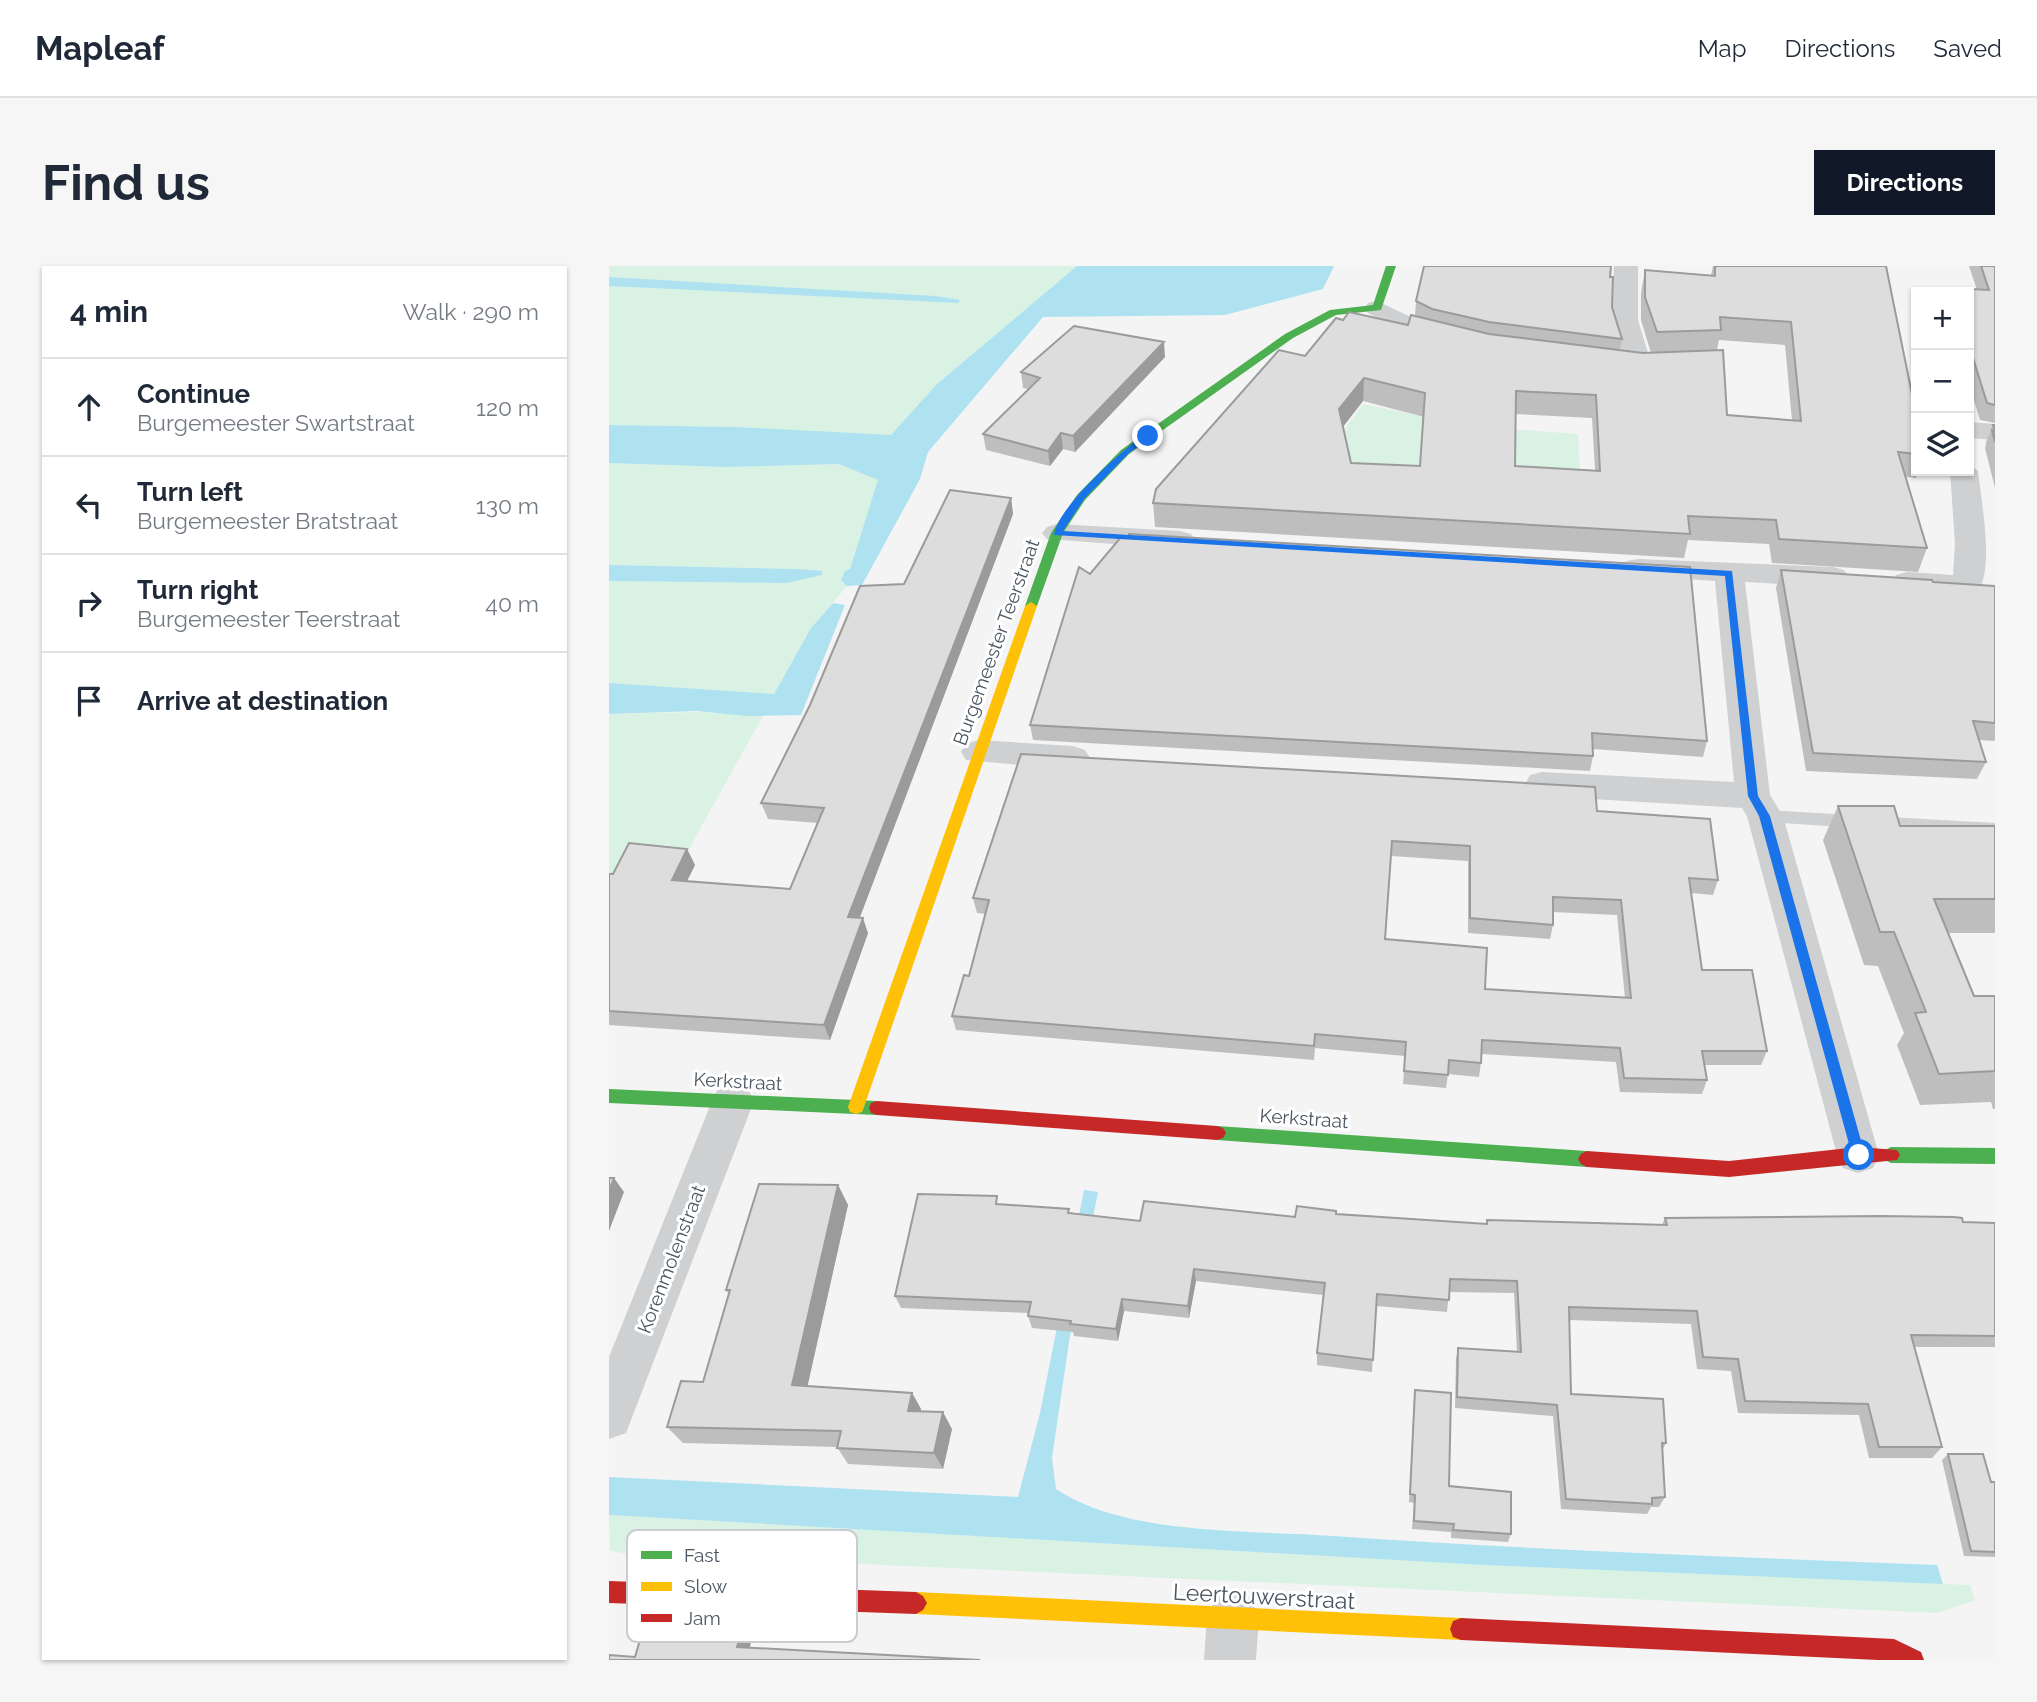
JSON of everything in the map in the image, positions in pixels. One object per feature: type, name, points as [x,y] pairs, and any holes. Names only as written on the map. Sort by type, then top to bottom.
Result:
[{"type":"street","points":[[1391,266],[1377,308],[1421,331],[1487,347]]},
{"type":"street","points":[[1626,266],[1625,320],[1639,366]]},
{"type":"street","name":"Burgemeester Teerstraat","points":[[856,1107],[978,752],[1057,533],[1081,498],[1125,452],[1289,336],[1335,312],[1377,308]]},
{"type":"street","points":[[1611,362],[1639,366],[1666,365]]},
{"type":"street","points":[[1974,430],[1995,432]]},
{"type":"street","points":[[1605,566],[1874,579],[1944,586],[1968,582],[1970,544],[1964,476]]},
{"type":"street","points":[[1057,533],[1208,542]]},
{"type":"street","points":[[1729,573],[1759,806],[1859,1155]]},
{"type":"street","points":[[978,752],[1103,760]]},
{"type":"street","points":[[1504,782],[1759,806]]},
{"type":"street","name":"Kerkstraat","points":[[609,1096],[856,1107],[1729,1169],[1859,1155],[1995,1156]]},
{"type":"street","name":"Korenmolenstraat","points":[[609,1416],[733,1101]]},
{"type":"street","name":"Leertouwerstraat","points":[[609,1592],[627,1592]]},
{"type":"street","name":"Leertouwerstraat","points":[[857,1601],[1231,1638],[1894,1650],[1913,1660]]},
{"type":"lane","points":[[1759,806],[1995,830]]},
{"type":"green space","points":[[609,266],[1077,266],[937,384],[891,435],[878,435],[737,427],[609,425],[609,286],[957,303],[609,277]]},
{"type":"green space","points":[[1363,404],[1467,426],[1578,434],[1580,476],[1318,465]]},
{"type":"green space","points":[[609,463],[726,467],[839,464],[879,480],[850,570],[841,579],[847,586],[811,628],[774,694],[609,683],[609,581],[787,583],[796,569],[609,565]]},
{"type":"green space","points":[[703,712],[763,716],[662,897],[609,896],[609,714]]},
{"type":"green space","points":[[609,1515],[1483,1565],[1970,1585],[1975,1600],[1938,1613],[857,1564],[857,1530],[627,1530],[627,1553],[610,1550]]},
{"type":"water","points":[[1077,266],[1334,266],[1323,289],[1225,315],[1043,317],[928,452],[920,479],[862,585],[847,586],[841,580],[845,571],[850,569],[878,480],[839,464],[726,467],[609,463],[609,425],[737,427],[891,435],[937,384]]},
{"type":"water","points":[[609,277],[935,296],[960,300],[958,303],[609,286]]},
{"type":"water","points":[[609,565],[796,569],[822,571],[822,575],[787,583],[609,581]]},
{"type":"water","points":[[833,603],[845,605],[801,715],[747,716],[697,711],[609,714],[609,683],[774,694],[811,628]]},
{"type":"water","points":[[1084,1190],[1098,1192],[1069,1342],[1052,1458],[1056,1489],[1085,1504],[1153,1523],[1228,1531],[1937,1565],[1943,1584],[1483,1565],[609,1515],[609,1477],[1018,1497],[1040,1413]]},
{"type":"building","points":[[1424,266],[1611,266],[1612,307],[1622,339],[1489,322],[1432,309],[1416,301]]},
{"type":"building","points":[[1715,266],[1886,266],[1911,389],[1911,453],[1898,452],[1927,548],[1779,539],[1776,520],[1688,516],[1690,534],[1153,503],[1156,489],[1279,350],[1305,356],[1336,318],[1343,320],[1349,312],[1408,325],[1411,315],[1489,334],[1643,353],[1723,350],[1727,415],[1801,421],[1791,322],[1720,317],[1721,330],[1657,332],[1645,297],[1645,270],[1715,276]],"holes":[[[1364,378],[1425,393],[1420,466],[1351,463],[1339,409]],[[1516,391],[1596,395],[1600,471],[1515,466]]]},
{"type":"building","points":[[1981,266],[1995,266],[1995,405],[1987,403],[1974,361],[1974,289],[1989,290]]},
{"type":"building","points":[[1074,326],[1164,342],[1073,436],[1061,433],[1048,451],[983,434],[1040,378],[1021,372]]},
{"type":"building","points":[[950,490],[1011,498],[848,917],[863,918],[824,1025],[609,1011],[609,874],[613,874],[629,843],[687,849],[672,880],[790,889],[824,808],[761,803],[810,705],[860,586],[904,584]]},
{"type":"building","points":[[1129,534],[1690,567],[1707,741],[1592,733],[1593,756],[1030,725],[1079,567],[1090,574],[1121,537],[1129,538]]},
{"type":"building","points":[[1781,570],[1995,586],[1995,723],[1973,721],[1986,762],[1813,753]]},
{"type":"building","points":[[1021,754],[1595,787],[1597,811],[1710,819],[1718,880],[1689,878],[1702,970],[1752,970],[1767,1051],[1702,1051],[1707,1080],[1624,1078],[1620,1048],[1482,1040],[1481,1063],[1449,1060],[1448,1075],[1404,1071],[1406,1042],[1315,1034],[1314,1046],[952,1016],[964,975],[969,976],[989,900],[973,898]],"holes":[[[1392,841],[1470,846],[1470,918],[1553,925],[1553,897],[1621,900],[1631,998],[1485,989],[1487,948],[1385,939]]]},
{"type":"building","points":[[1838,806],[1894,806],[1900,826],[1995,826],[1995,899],[1934,899],[1974,996],[1995,996],[1995,1071],[1939,1074],[1915,1013],[1926,1012],[1894,932],[1880,932]]},
{"type":"building","points":[[609,1178],[614,1178],[609,1191]]},
{"type":"building","points":[[759,1184],[838,1185],[792,1385],[912,1393],[908,1411],[943,1412],[934,1453],[837,1448],[841,1431],[667,1427],[681,1381],[703,1382],[730,1290],[726,1290]]},
{"type":"building","points":[[918,1194],[997,1196],[996,1204],[1069,1209],[1068,1213],[1140,1221],[1144,1201],[1295,1217],[1297,1206],[1336,1211],[1336,1214],[1487,1224],[1487,1220],[1667,1225],[1665,1218],[1962,1218],[1963,1222],[1995,1223],[1995,1336],[1911,1335],[1942,1447],[1879,1447],[1868,1404],[1745,1401],[1738,1359],[1703,1357],[1697,1311],[1569,1307],[1571,1394],[1663,1399],[1666,1443],[1662,1443],[1665,1497],[1652,1498],[1652,1504],[1566,1499],[1557,1405],[1457,1397],[1458,1348],[1521,1352],[1517,1281],[1450,1279],[1449,1300],[1377,1294],[1373,1360],[1317,1353],[1325,1283],[1194,1269],[1188,1306],[1122,1299],[1116,1329],[1070,1324],[1071,1321],[1028,1316],[1031,1302],[895,1296]]},
{"type":"building","points":[[1415,1390],[1451,1393],[1449,1486],[1511,1492],[1511,1534],[1453,1530],[1454,1524],[1414,1521],[1415,1495],[1410,1494]]},
{"type":"building","points":[[1948,1454],[1983,1454],[1991,1482],[1995,1482],[1995,1552],[1971,1551]]},
{"type":"building","points":[[639,1642],[738,1642],[737,1647],[980,1660],[609,1660],[609,1655],[635,1657]]},
{"type":"traffic: fast","points":[[1031,606],[1057,533],[1081,498],[1125,452],[1289,336],[1334,312],[1377,308],[1391,266]]},
{"type":"traffic: fast","points":[[609,1096],[877,1108]]},
{"type":"traffic: fast","points":[[1217,1133],[1587,1159]]},
{"type":"traffic: fast","points":[[1891,1155],[1995,1156]]},
{"type":"traffic: slow","points":[[856,1107],[1031,606]]},
{"type":"traffic: slow","points":[[916,1603],[1461,1629]]},
{"type":"traffic: jam","points":[[877,1108],[1217,1133]]},
{"type":"traffic: jam","points":[[1587,1159],[1729,1169],[1858,1155],[1891,1155]]},
{"type":"traffic: jam","points":[[609,1592],[627,1593]]},
{"type":"traffic: jam","points":[[857,1601],[916,1603]]},
{"type":"traffic: jam","points":[[1461,1629],[1894,1650],[1913,1660]]},
{"type":"route","points":[[1148,436],[1125,452],[1081,498],[1057,533],[1729,573],[1753,796],[1765,816],[1859,1155]]}]
